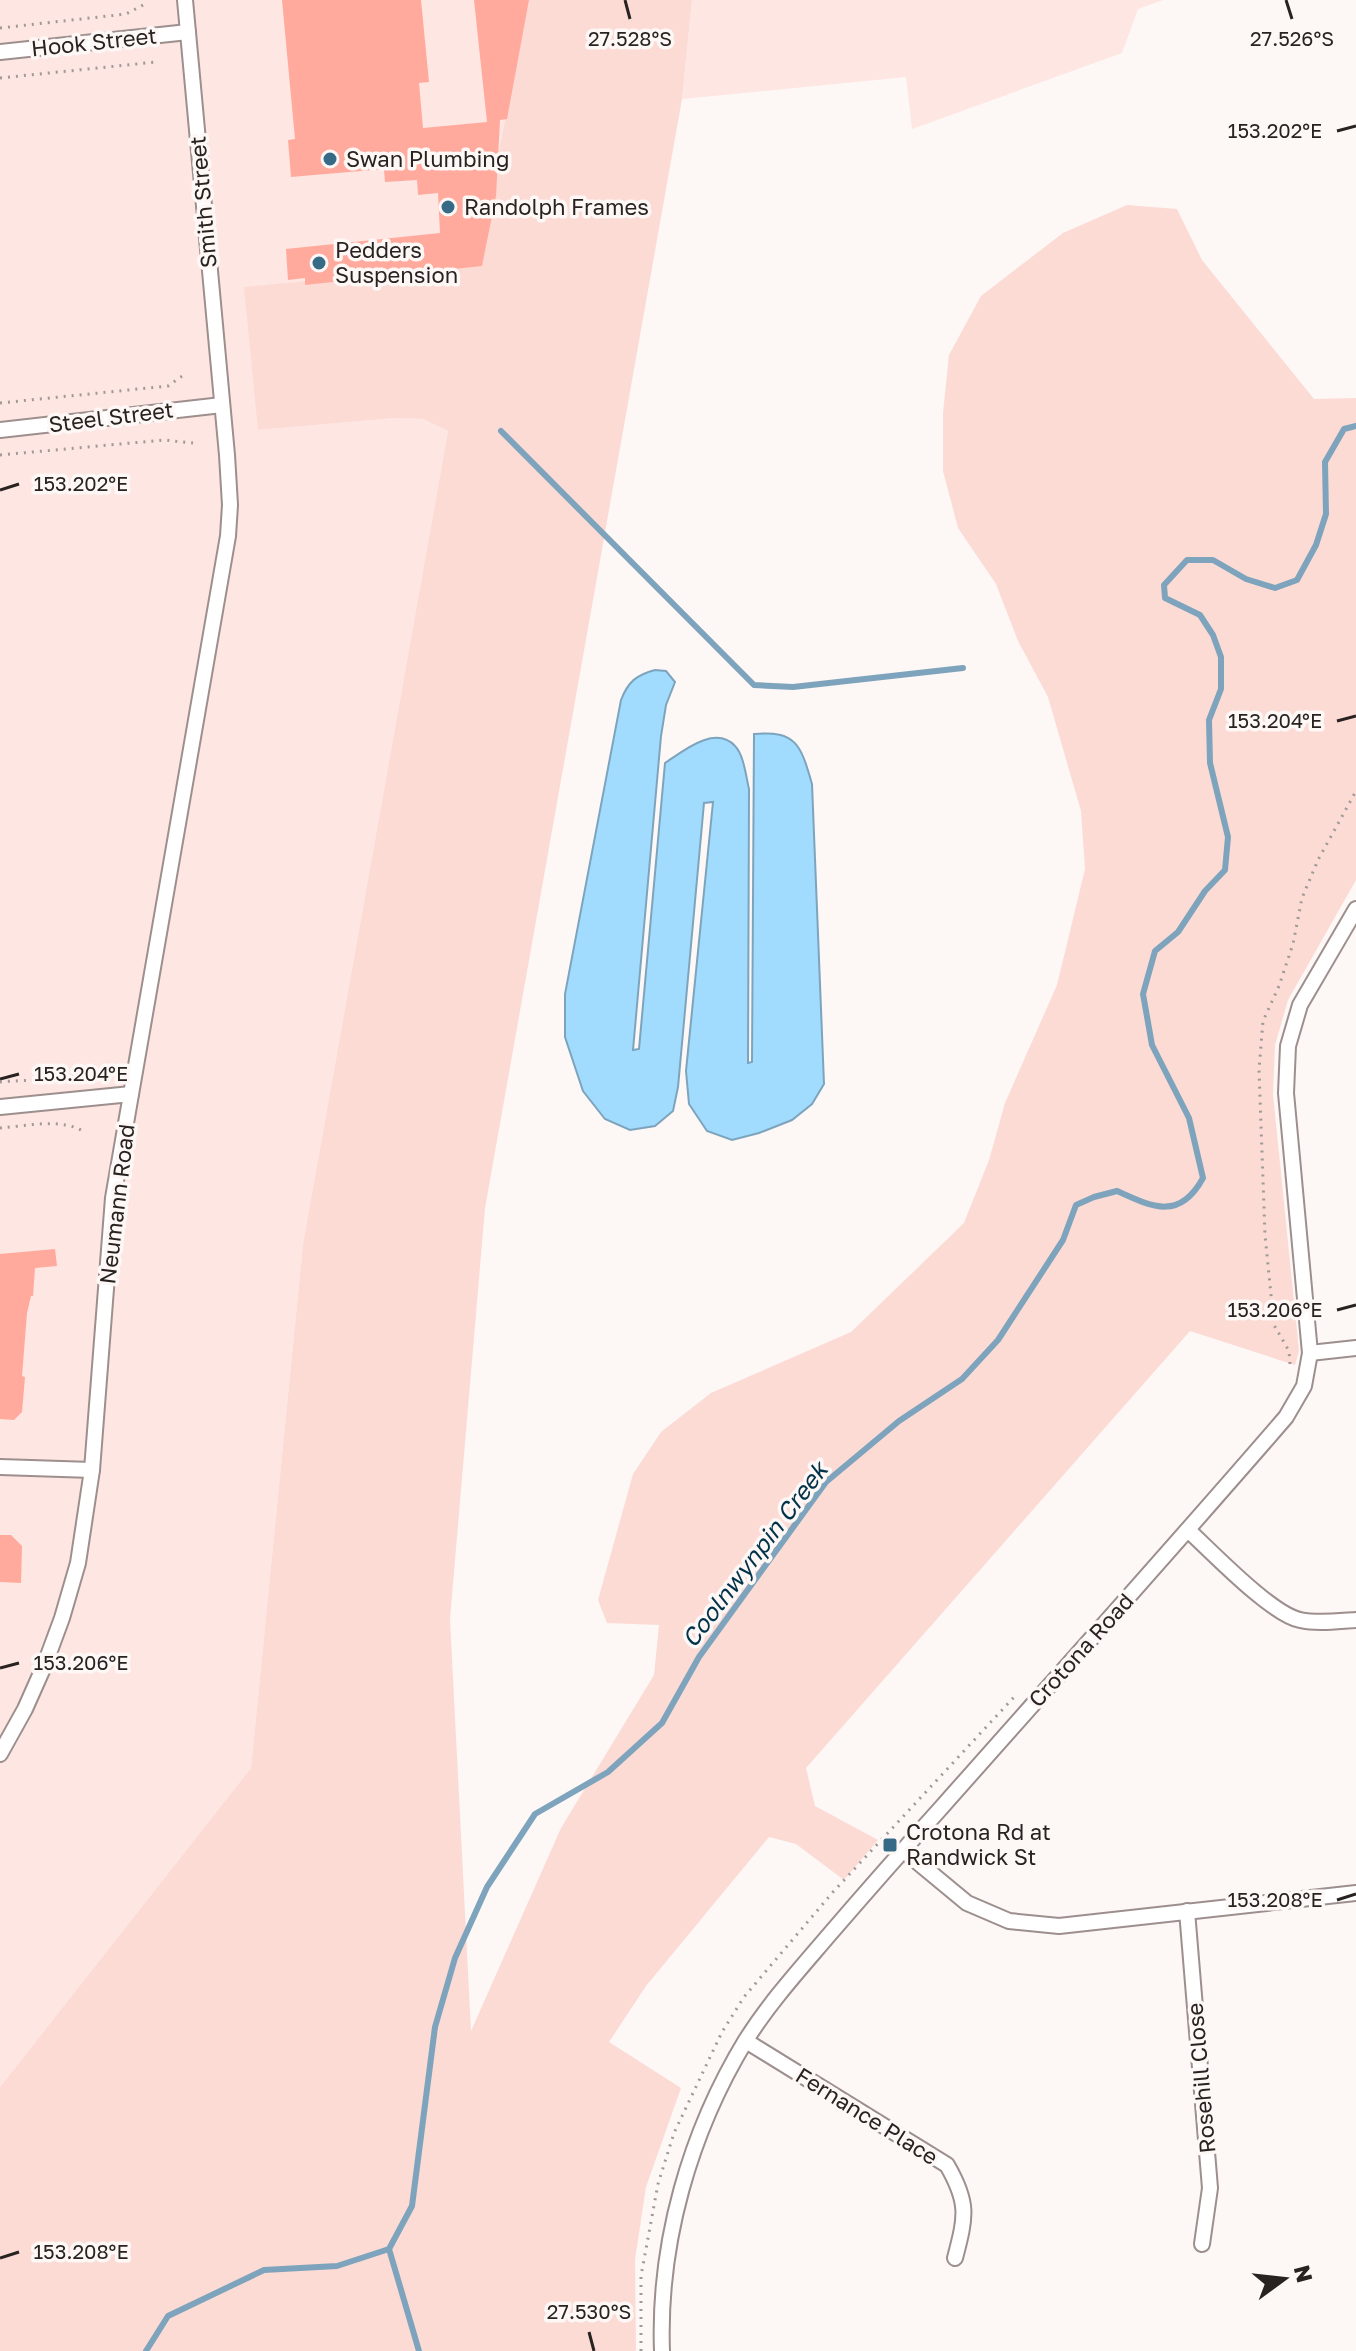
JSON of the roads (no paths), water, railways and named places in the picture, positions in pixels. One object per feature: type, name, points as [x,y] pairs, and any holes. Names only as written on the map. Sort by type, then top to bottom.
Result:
[{"type":"street","name":"Smith Street","points":[[185,0],[222,405]]},
{"type":"street","name":"Hook Street","points":[[0,52],[188,32]]},
{"type":"street","name":"Steel Street","points":[[0,430],[222,405]]},
{"type":"street","name":"Neumann Road","points":[[0,1754],[25,1709],[62,1618],[78,1563],[92,1470],[113,1198],[228,536],[230,505],[222,405]]},
{"type":"street","name":"Crotona Road","points":[[662,2351],[663,2284],[684,2182],[694,2146],[710,2109],[746,2041],[790,1980],[1286,1417],[1304,1386],[1310,1353],[1286,1093],[1288,1046],[1300,1005],[1356,909]]},
{"type":"street","points":[[0,1107],[131,1094]]},
{"type":"street","points":[[1310,1353],[1356,1348]]},
{"type":"street","points":[[0,1467],[92,1470]]},
{"type":"street","points":[[1188,1530],[1297,1620],[1356,1620]]},
{"type":"street","points":[[903,1850],[967,1903],[1009,1921],[1059,1926],[1356,1893]]},
{"type":"street","name":"Rosehill Close","points":[[1187,1911],[1210,2188],[1202,2244]]},
{"type":"street","name":"Fernance Place","points":[[746,2041],[947,2165],[962,2191],[964,2223],[955,2258]]},
{"type":"water","points":[[655,670],[666,671],[675,682],[666,705],[661,736],[633,1050],[639,1049],[665,763],[699,742],[718,738],[727,740],[741,755],[749,789],[748,1063],[752,1062],[754,734],[780,735],[795,743],[812,784],[824,1084],[812,1104],[792,1120],[732,1140],[707,1131],[689,1104],[686,1071],[713,802],[704,803],[678,1087],[673,1111],[655,1126],[630,1130],[605,1119],[583,1091],[565,1037],[565,994],[621,700],[634,680]]},
{"type":"waterway","name":"Coolnwynpin Creek","points":[[146,2351],[168,2316],[264,2270],[337,2266],[389,2249],[412,2206],[435,2027],[455,1958],[487,1887],[535,1814],[608,1772],[662,1723],[699,1657],[826,1482],[899,1421],[962,1379],[998,1340],[1063,1240],[1076,1205],[1117,1191],[1154,1205],[1175,1205],[1185,1200],[1203,1178],[1189,1118],[1152,1045],[1143,994],[1155,951],[1178,932],[1205,891],[1225,870],[1228,837],[1210,763],[1209,720],[1221,689],[1221,657],[1213,635],[1200,615],[1165,598],[1164,585],[1187,560],[1213,560],[1246,579],[1275,588],[1297,580],[1316,545],[1326,514],[1325,462],[1344,429],[1356,426]]},
{"type":"waterway","points":[[501,431],[754,685],[793,687],[963,668]]},
{"type":"waterway","points":[[389,2249],[419,2351]]},
{"type":"place","name":"Swan Plumbing","points":[[330,159]]},
{"type":"place","name":"Randolph Frames","points":[[448,207]]},
{"type":"place","name":"Pedders Suspension","points":[[319,263]]},
{"type":"place","name":"Crotona Rd at Randwick St","points":[[890,1845]]}]
